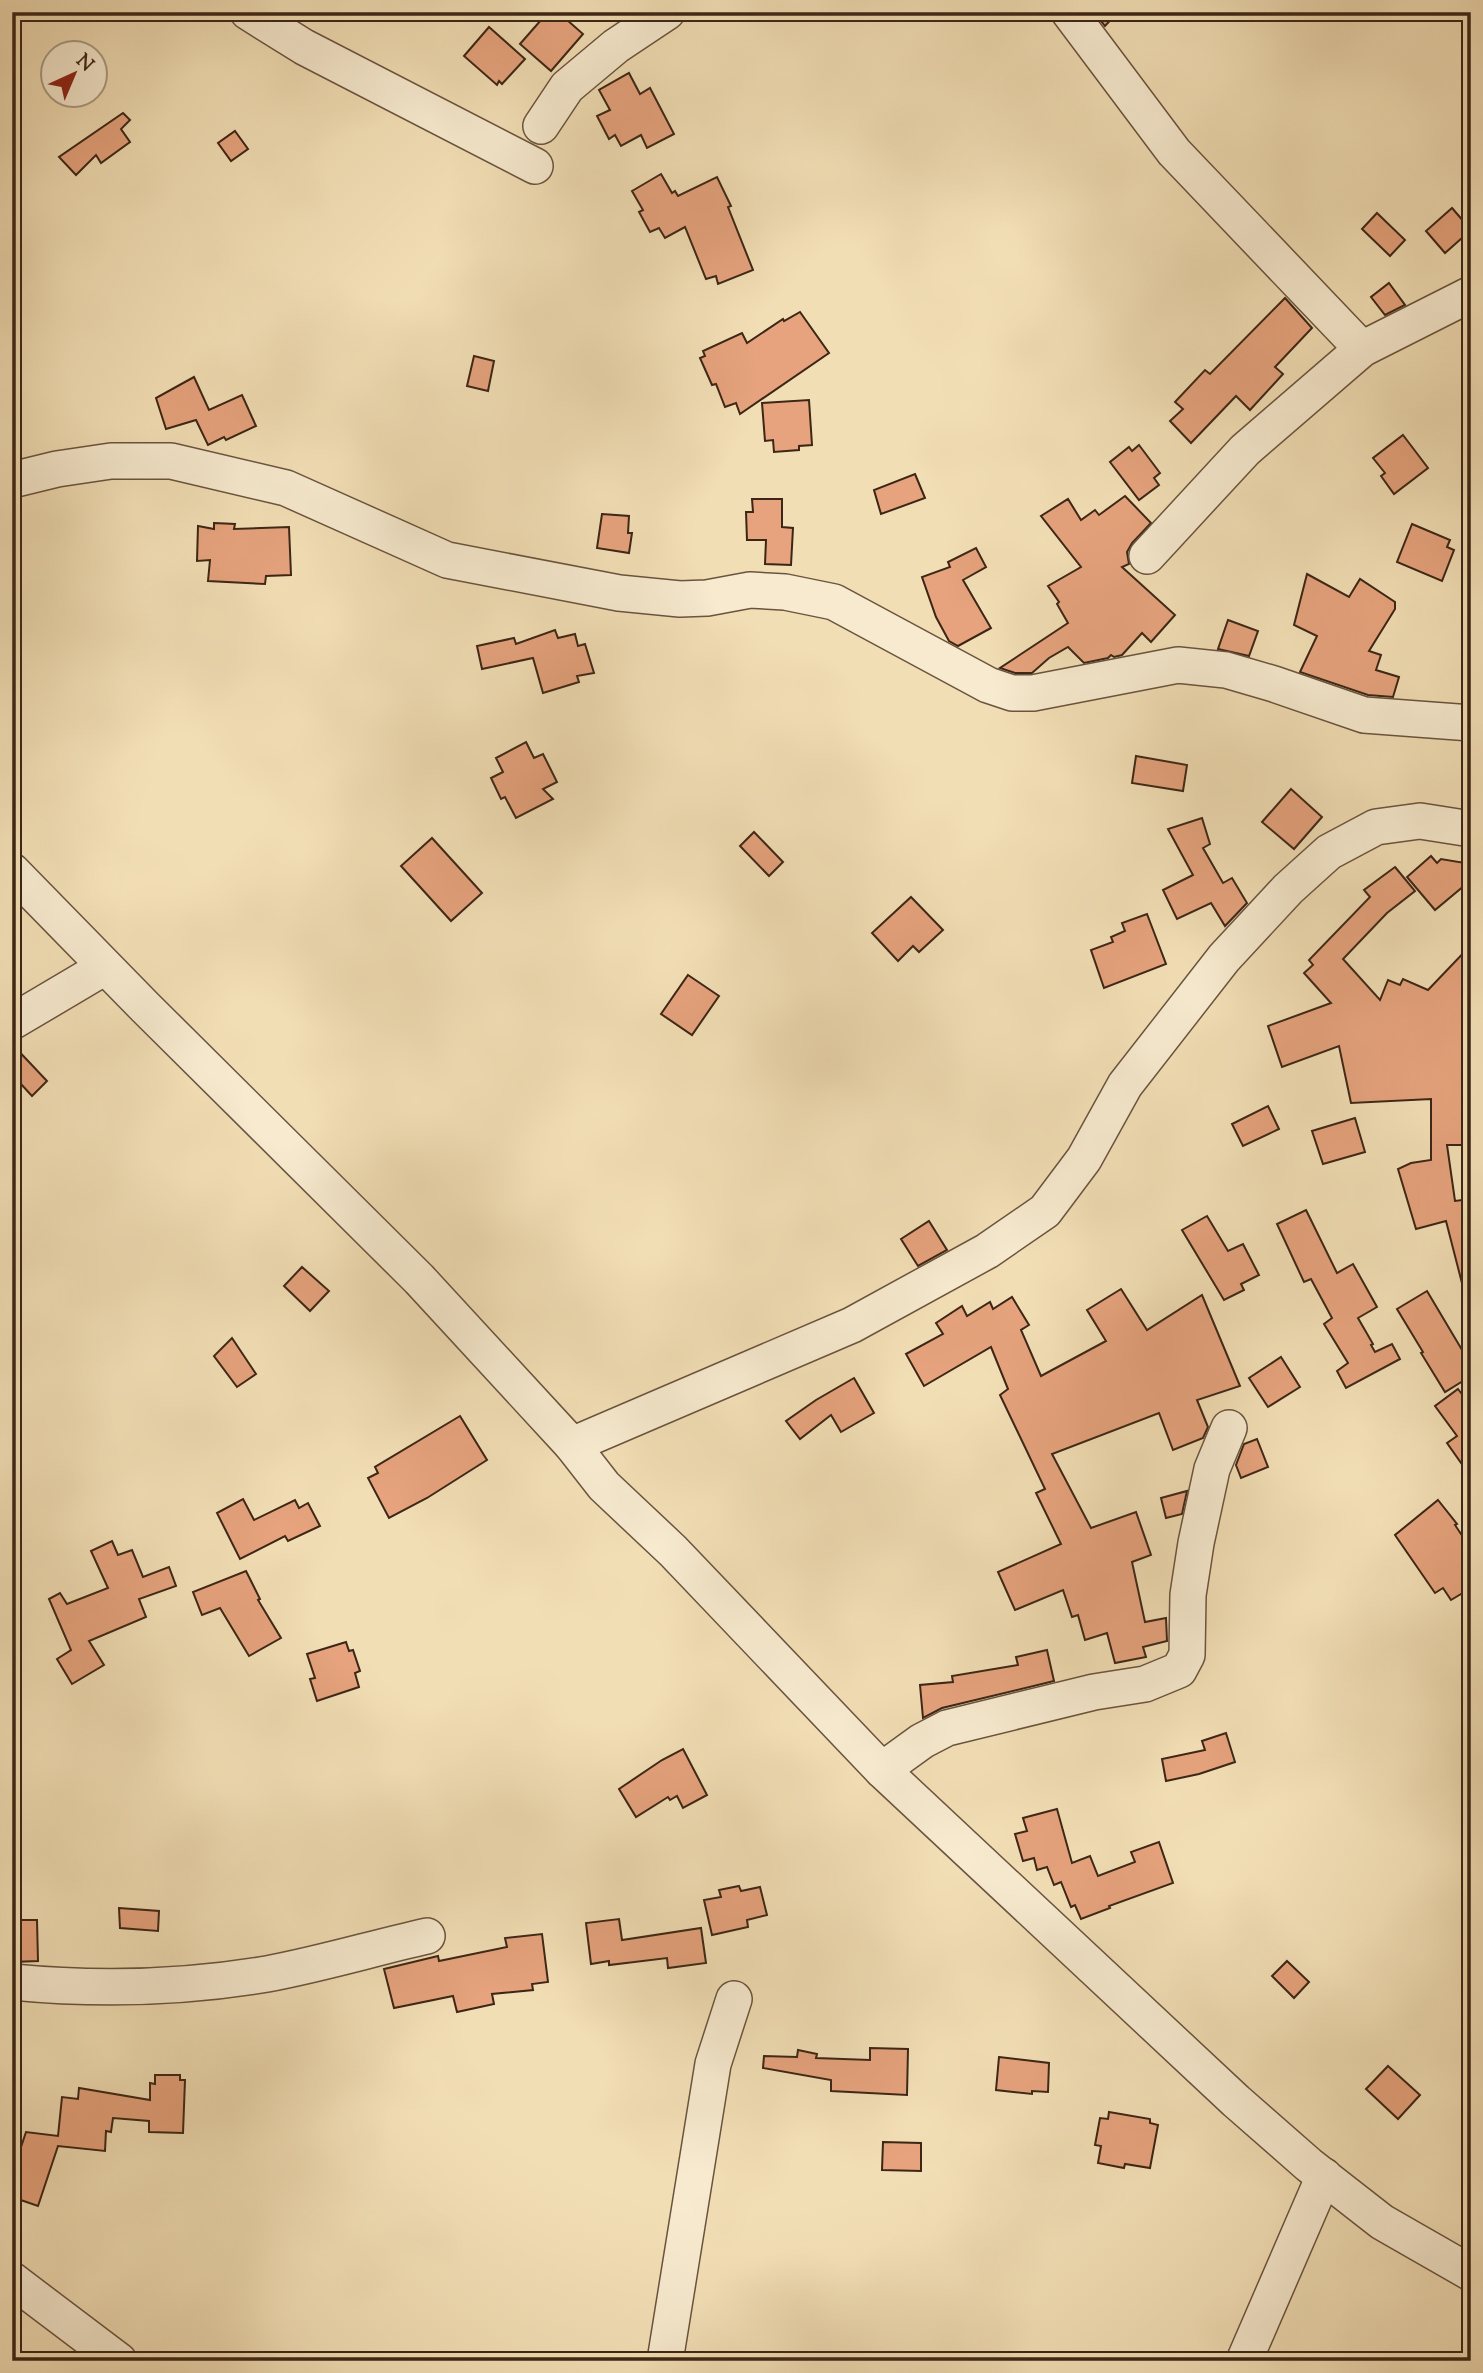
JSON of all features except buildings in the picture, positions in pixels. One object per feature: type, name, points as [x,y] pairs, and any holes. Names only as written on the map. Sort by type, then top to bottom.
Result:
[{"type":"street","points":[[248,12],[304,47],[536,166]]},
{"type":"street","points":[[541,126],[567,87],[615,46],[667,12]]},
{"type":"street","points":[[1069,12],[1174,152],[1362,348]]},
{"type":"street","points":[[1147,556],[1245,450],[1362,348],[1471,294]]},
{"type":"street","points":[[12,480],[57,469],[111,461],[171,461],[286,488],[447,560],[619,593],[694,598],[750,590],[785,592],[834,602],[988,685],[1012,693],[1032,693],[1178,665],[1226,670],[1364,715],[1471,723]]},
{"type":"street","points":[[572,1445],[852,1325],[987,1251],[1045,1211],[1084,1160],[1125,1085],[1224,958],[1288,889],[1329,852],[1376,827],[1420,821],[1471,829]]},
{"type":"street","points":[[12,871],[419,1279],[572,1445],[604,1486],[673,1551],[882,1770],[1236,2101],[1382,2222],[1471,2273]]},
{"type":"street","points":[[12,1023],[105,967]]},
{"type":"street","points":[[882,1770],[922,1741],[947,1728],[1094,1692],[1145,1684],[1179,1670],[1186,1655],[1188,1595],[1196,1542],[1212,1469],[1229,1428]]},
{"type":"street","points":[[12,1982],[90,1988],[203,1982],[266,1974],[427,1936]]},
{"type":"street","points":[[665,2361],[713,2064],[734,1999]]},
{"type":"street","points":[[1244,2361],[1324,2176]]},
{"type":"street","points":[[12,2280],[119,2361]]}]
